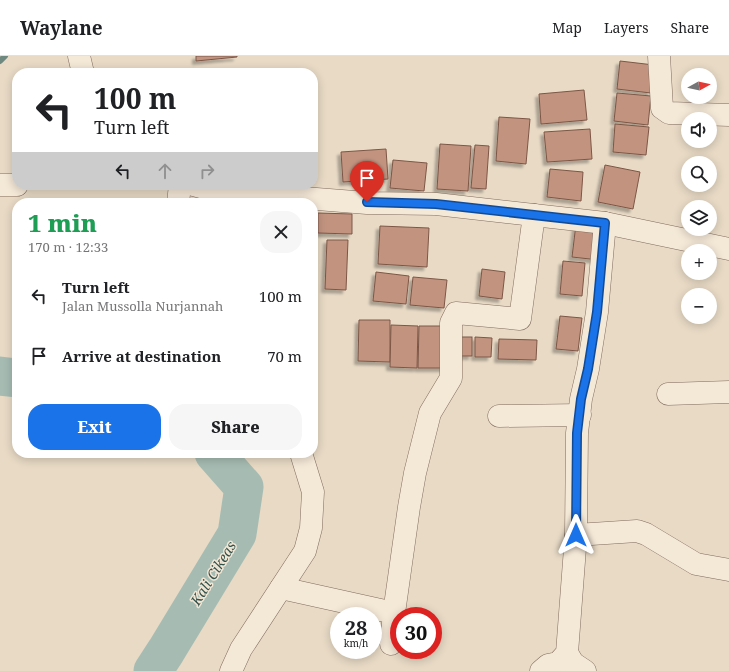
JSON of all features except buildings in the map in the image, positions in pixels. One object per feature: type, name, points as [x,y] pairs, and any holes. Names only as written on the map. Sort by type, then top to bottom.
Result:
[{"type":"street","points":[[79,56],[82,68]]},
{"type":"street","points":[[659,56],[662,108],[669,113],[729,115]]},
{"type":"street","points":[[0,185],[12,185]]},
{"type":"street","points":[[229,190],[287,198]]},
{"type":"street","points":[[318,201],[436,204],[605,223],[729,249]]},
{"type":"street","points":[[395,607],[409,507],[422,445],[430,413],[451,378],[451,324],[456,313],[520,319],[534,215]]},
{"type":"street","points":[[585,671],[573,663],[567,653],[576,535],[577,433],[581,399],[588,369],[597,312],[605,223]]},
{"type":"street","points":[[668,394],[729,392]]},
{"type":"street","points":[[499,416],[580,415]]},
{"type":"street","points":[[231,671],[241,649],[305,551],[311,528],[313,492],[303,458]]},
{"type":"street","points":[[576,535],[638,531],[646,534],[696,564],[729,570]]},
{"type":"street","points":[[281,588],[390,612]]},
{"type":"street","points":[[541,671],[548,665],[558,662],[567,653]]},
{"type":"waterway","points":[[0,61],[5,56]]},
{"type":"waterway","name":"Kali Cikeas","points":[[0,376],[12,377]]},
{"type":"waterway","name":"Kali Cikeas","points":[[153,671],[237,534],[244,487],[218,458]]},
{"type":"route","points":[[367,202],[436,204],[605,223],[597,312],[588,369],[581,399],[577,433],[576,535]]}]
